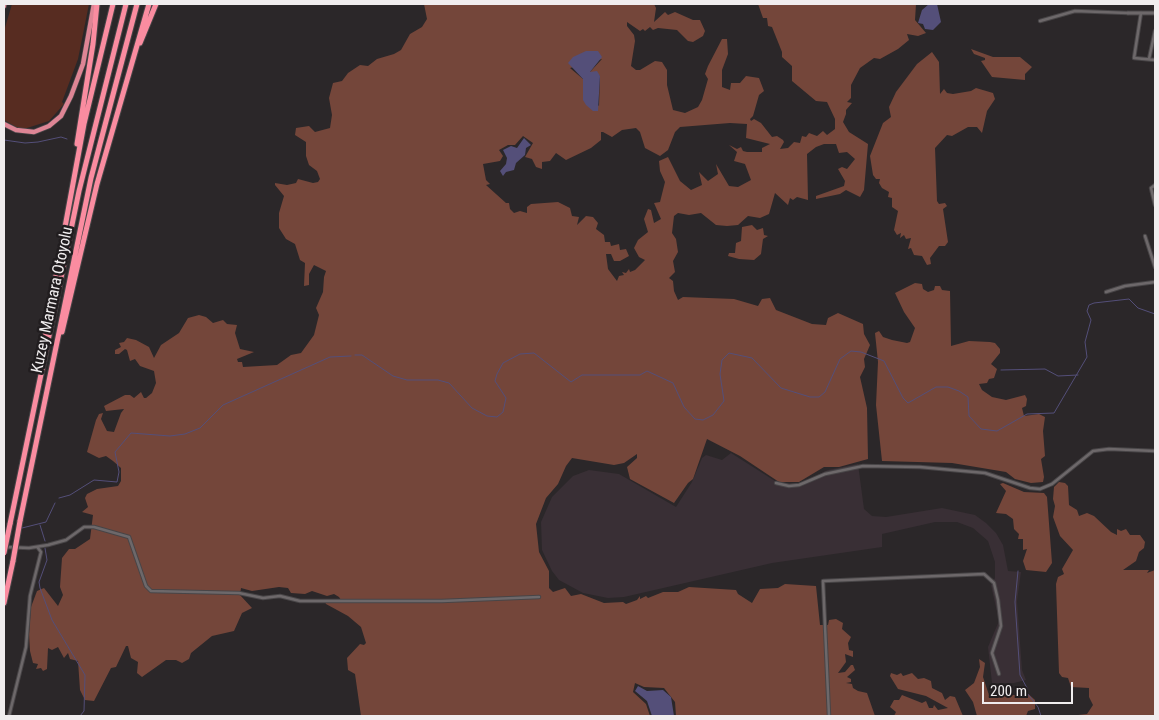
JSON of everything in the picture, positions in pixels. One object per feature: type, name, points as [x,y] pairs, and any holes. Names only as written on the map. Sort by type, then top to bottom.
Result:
[{"type":"highway","points":[[4,124],[16,130],[34,132],[49,126],[61,116],[83,64],[95,4]]},
{"type":"highway","points":[[68,216],[94,35],[95,4]]},
{"type":"highway","points":[[41,368],[44,330],[68,216],[87,111],[113,4]]},
{"type":"highway","name":"Kuzey Marmara Otoyolu","points":[[4,553],[79,191],[126,4]]},
{"type":"highway","name":"Kuzey Marmara Otoyolu","points":[[4,603],[94,169],[137,4]]},
{"type":"highway","points":[[53,362],[68,311],[106,148],[149,4]]},
{"type":"highway","points":[[106,148],[115,127],[143,35],[156,4]]},
{"type":"street","points":[[1040,21],[1075,11],[1155,13]]},
{"type":"street","points":[[1141,13],[1134,58],[1155,60]]},
{"type":"street","points":[[1149,60],[1155,32]]},
{"type":"street","points":[[1155,185],[1150,188],[1155,205]]},
{"type":"street","points":[[1145,236],[1155,267]]},
{"type":"street","points":[[1106,292],[1125,286],[1155,282]]},
{"type":"street","points":[[776,484],[799,485],[825,474],[863,466],[920,467],[985,473],[1030,488],[1040,489],[1052,484],[1093,451],[1109,449],[1155,452]]},
{"type":"street","points":[[4,547],[38,548],[66,540],[84,527],[94,527],[129,537],[146,586],[151,591],[239,593],[263,598],[280,596],[300,601],[442,601],[539,597]]},
{"type":"street","points":[[9,716],[26,646],[30,596],[41,552],[38,548]]},
{"type":"street","points":[[829,716],[823,581],[984,574],[994,583],[998,600],[1001,626],[992,653],[998,674]]},
{"type":"shaded area","points":[[12,4],[89,4],[78,59],[62,102],[64,104],[49,121],[27,128],[18,128],[4,120],[4,31]]},
{"type":"shaded area","points":[[424,4],[654,4],[656,8],[654,22],[665,12],[668,15],[675,12],[693,20],[700,20],[705,31],[703,36],[693,42],[688,41],[677,30],[658,28],[653,30],[650,27],[645,31],[643,29],[640,31],[627,22],[627,26],[634,35],[635,41],[631,66],[636,70],[640,70],[655,61],[662,62],[667,70],[667,85],[673,110],[685,113],[698,107],[702,100],[708,79],[705,74],[708,66],[722,39],[727,39],[728,54],[722,70],[722,87],[730,90],[731,83],[740,83],[746,76],[759,78],[764,91],[759,95],[753,116],[750,119],[751,121],[754,119],[761,123],[772,137],[777,136],[783,140],[784,142],[780,149],[788,148],[794,142],[800,143],[802,136],[806,137],[809,133],[817,136],[823,131],[827,135],[835,129],[835,119],[827,102],[816,101],[792,81],[792,66],[782,57],[782,52],[772,27],[768,26],[767,18],[763,18],[758,4],[916,4],[915,20],[926,33],[918,36],[907,34],[909,40],[898,49],[880,59],[874,58],[860,68],[851,85],[851,98],[847,102],[852,103],[846,110],[843,122],[849,132],[868,144],[864,190],[860,197],[846,190],[840,194],[816,199],[816,196],[844,186],[845,181],[838,169],[842,167],[847,169],[855,159],[847,152],[839,153],[836,144],[824,144],[807,154],[808,200],[797,197],[793,200],[790,198],[788,205],[775,193],[769,214],[760,218],[748,216],[738,225],[716,225],[701,213],[689,215],[678,213],[674,216],[672,233],[676,239],[678,252],[673,261],[675,272],[669,278],[673,281],[674,291],[678,300],[683,297],[734,299],[758,306],[762,299],[770,298],[776,310],[812,324],[826,325],[828,318],[838,313],[863,324],[864,334],[870,345],[864,359],[865,367],[860,377],[867,408],[868,459],[839,467],[824,467],[799,482],[779,482],[740,456],[707,439],[693,479],[674,503],[630,479],[627,467],[637,458],[637,454],[624,463],[614,465],[572,458],[558,484],[546,498],[536,524],[539,552],[549,571],[549,588],[553,592],[565,588],[571,596],[581,594],[604,603],[623,602],[626,604],[637,600],[640,596],[640,599],[646,596],[648,598],[663,592],[678,592],[689,587],[736,590],[738,594],[752,603],[760,589],[778,588],[785,584],[816,586],[820,625],[828,625],[829,620],[836,619],[843,623],[842,629],[851,637],[848,643],[849,650],[853,651],[853,657],[845,654],[846,662],[838,673],[845,672],[853,665],[855,670],[847,677],[851,679],[851,682],[846,683],[852,684],[853,688],[858,691],[867,693],[875,716],[676,716],[675,702],[664,688],[644,687],[635,683],[633,692],[646,704],[650,716],[361,716],[355,674],[348,670],[347,658],[360,644],[364,645],[366,643],[361,627],[348,616],[326,604],[325,602],[341,600],[334,594],[327,596],[312,591],[305,594],[291,593],[288,588],[279,587],[252,591],[241,588],[240,595],[252,608],[242,613],[234,631],[212,636],[191,653],[189,659],[182,663],[176,660],[166,660],[142,677],[137,673],[138,662],[131,658],[128,646],[126,646],[116,667],[111,668],[94,701],[85,700],[80,690],[78,661],[70,659],[68,653],[64,658],[58,647],[52,650],[48,648],[47,669],[43,671],[41,668],[36,669],[38,664],[33,663],[29,634],[31,607],[37,591],[44,588],[58,606],[63,595],[60,587],[62,558],[69,549],[75,549],[90,539],[93,515],[82,512],[88,507],[85,498],[87,494],[97,489],[118,486],[121,481],[121,468],[113,461],[106,456],[99,458],[87,452],[96,420],[99,414],[103,413],[101,419],[107,431],[114,432],[124,409],[106,411],[104,406],[125,395],[130,395],[134,398],[141,392],[144,398],[146,398],[152,393],[156,383],[154,371],[140,366],[135,359],[130,361],[127,350],[125,349],[119,354],[115,354],[115,350],[121,347],[119,343],[124,342],[127,338],[136,340],[149,347],[154,358],[161,345],[179,333],[188,318],[199,315],[206,317],[213,323],[223,320],[227,324],[237,325],[235,333],[240,349],[254,352],[237,359],[238,362],[242,362],[243,367],[277,365],[291,355],[301,353],[314,335],[319,315],[316,308],[323,292],[326,271],[314,265],[309,274],[309,285],[304,286],[305,263],[300,260],[295,244],[286,239],[279,228],[279,213],[284,196],[275,183],[287,185],[296,183],[298,179],[313,183],[318,182],[320,179],[317,171],[309,165],[306,156],[306,142],[295,135],[296,128],[309,126],[315,132],[330,128],[332,115],[329,98],[333,83],[342,81],[348,73],[360,65],[368,66],[377,59],[401,50],[410,34],[422,27],[427,19]],"holes":[[[602,59],[590,72],[600,76],[599,106],[583,92],[583,79],[570,68]],[[730,123],[747,124],[746,138],[770,144],[762,148],[762,152],[747,152],[743,151],[741,147],[737,149],[729,145],[737,152],[734,161],[745,164],[751,180],[738,187],[729,186],[716,164],[718,174],[708,181],[699,172],[702,185],[691,190],[680,181],[668,157],[659,161],[660,171],[665,182],[660,202],[654,203],[661,219],[654,223],[651,210],[648,209],[644,219],[648,232],[638,240],[634,248],[639,257],[645,260],[635,270],[630,272],[629,269],[626,273],[622,272],[624,275],[619,276],[617,281],[608,269],[606,254],[611,254],[614,261],[620,261],[629,256],[626,249],[620,250],[619,244],[611,246],[610,242],[605,242],[604,235],[596,229],[598,223],[593,217],[586,216],[577,225],[579,217],[572,216],[570,208],[558,202],[531,204],[527,207],[527,213],[520,211],[514,213],[510,209],[509,203],[506,203],[486,185],[490,184],[486,180],[483,164],[500,161],[503,156],[499,150],[508,145],[515,145],[523,136],[533,143],[525,157],[532,159],[536,167],[542,169],[542,162],[550,161],[556,153],[566,160],[591,148],[601,140],[601,132],[612,137],[622,130],[636,128],[640,132],[645,148],[660,156],[668,150],[675,132],[680,127]]]},
{"type":"shaded area","points":[[929,4],[937,4],[941,22],[933,30],[925,29],[923,24],[918,23],[922,10]]},
{"type":"shaded area","points":[[971,49],[993,57],[1020,57],[1032,67],[1025,74],[1025,80],[992,77],[981,61],[985,60],[985,58],[974,54]]},
{"type":"shaded area","points":[[586,51],[598,51],[602,57],[590,72],[597,71],[600,76],[598,111],[593,111],[586,105],[583,100],[583,79],[568,63],[573,57]]},
{"type":"shaded area","points":[[932,52],[939,62],[940,94],[944,89],[947,93],[953,94],[971,91],[976,88],[993,93],[995,99],[987,111],[982,133],[977,127],[968,127],[952,136],[947,135],[935,148],[937,201],[939,204],[945,203],[947,206],[943,209],[948,242],[945,246],[939,246],[930,258],[931,264],[927,265],[922,256],[914,255],[911,248],[908,249],[911,238],[906,239],[904,235],[900,238],[901,233],[897,235],[894,230],[898,211],[892,207],[892,198],[888,197],[889,192],[882,188],[879,183],[880,179],[876,179],[873,175],[870,156],[883,123],[891,117],[889,107],[896,92],[917,64]]},
{"type":"shaded area","points":[[524,138],[531,145],[526,148],[525,155],[516,163],[514,170],[506,172],[503,176],[500,171],[506,164],[507,158],[503,150],[511,146],[517,148]]},
{"type":"shaded area","points":[[752,225],[757,230],[763,228],[764,235],[768,236],[763,239],[761,254],[754,260],[728,256],[729,253],[735,253],[736,243],[741,241],[742,227]]},
{"type":"shaded area","points":[[915,283],[922,284],[923,289],[928,292],[934,290],[935,286],[940,286],[942,290],[950,291],[951,346],[969,341],[990,342],[995,343],[1000,349],[1000,353],[991,364],[997,369],[994,378],[989,379],[987,383],[979,384],[982,390],[992,397],[1006,400],[1025,395],[1027,399],[1026,406],[1022,408],[1024,416],[1039,414],[1045,417],[1043,431],[1045,456],[1041,459],[1043,482],[1031,483],[1015,479],[1006,472],[952,463],[882,461],[876,405],[878,362],[875,333],[879,331],[883,337],[907,343],[910,342],[915,328],[904,312],[895,293]]},
{"type":"shaded area","points":[[731,453],[775,481],[787,484],[800,483],[828,470],[858,464],[864,509],[872,516],[886,517],[942,508],[975,515],[986,523],[996,533],[1003,545],[1008,571],[1021,572],[1017,601],[1022,670],[1026,680],[1014,683],[992,683],[988,647],[999,621],[991,585],[995,578],[995,562],[988,541],[973,528],[957,522],[935,522],[882,534],[882,547],[772,563],[624,597],[608,598],[583,593],[559,580],[552,571],[542,550],[541,522],[552,497],[573,476],[589,470],[619,474],[676,507],[692,482],[702,458],[706,455],[722,460]]},
{"type":"shaded area","points":[[1059,482],[1065,483],[1068,486],[1069,505],[1077,510],[1079,516],[1087,513],[1094,516],[1111,532],[1117,535],[1117,529],[1121,531],[1126,529],[1130,535],[1140,535],[1145,542],[1144,548],[1139,552],[1136,561],[1123,570],[1149,570],[1147,573],[1155,570],[1155,716],[1069,716],[1087,714],[1093,705],[1089,697],[1089,688],[1071,687],[1068,678],[1062,677],[1059,673],[1056,584],[1058,577],[1064,574],[1062,569],[1073,550],[1060,536],[1053,517],[1055,506],[1053,499],[1054,487]]},
{"type":"shaded area","points":[[1003,483],[1024,492],[1044,493],[1047,497],[1052,563],[1046,572],[1026,570],[1023,561],[1027,549],[1023,550],[1023,539],[1018,539],[1019,534],[1014,529],[1013,519],[1006,514],[996,513],[1006,491],[1000,484]]},
{"type":"shaded area","points":[[979,659],[985,663],[983,677],[989,695],[1015,695],[1026,692],[1035,700],[1035,709],[1028,711],[1026,716],[977,716],[973,702],[965,690],[974,683],[980,667]]},
{"type":"shaded area","points":[[891,673],[897,675],[901,673],[903,676],[912,673],[918,679],[924,678],[931,681],[932,688],[942,693],[945,700],[950,696],[955,697],[963,716],[894,716],[896,712],[890,707],[894,700],[899,700],[902,695],[922,703],[926,701],[929,708],[933,708],[934,705],[938,710],[948,708],[926,696],[898,689],[890,676]]},
{"type":"shaded area","points":[[638,686],[647,691],[663,690],[671,697],[674,716],[652,716],[647,701],[635,691]]},
{"type":"waterway","points":[[4,140],[25,143],[61,137],[67,139]]},
{"type":"waterway","points":[[355,355],[362,355],[393,376],[407,380],[438,380],[449,383],[472,408],[487,416],[497,417],[503,412],[506,398],[495,381],[497,374],[503,363],[520,354],[534,353],[571,382],[582,375],[640,375],[647,371],[673,383],[684,407],[695,419],[703,420],[713,415],[724,401],[720,374],[722,360],[729,353],[752,358],[781,388],[810,397],[819,397],[825,392],[840,359],[851,351],[861,352],[884,361],[903,398],[908,403],[936,387],[948,387],[968,397],[969,416],[981,429],[997,431],[1027,414],[1054,413],[1087,357],[1085,342],[1091,320],[1087,311],[1089,305],[1129,299],[1138,308],[1155,314]]},
{"type":"waterway","points":[[59,498],[70,495],[94,480],[117,482],[119,472],[115,452],[131,433],[170,436],[185,434],[200,428],[223,405],[330,357],[351,356]]},
{"type":"waterway","points":[[1001,370],[1045,369],[1058,376],[1078,375]]},
{"type":"waterway","points":[[22,528],[46,522],[55,503]]},
{"type":"waterway","points":[[40,525],[45,541]]},
{"type":"waterway","points":[[45,548],[47,560],[39,582],[40,588],[52,620],[85,675],[84,711],[80,716]]},
{"type":"waterway","points":[[1018,571],[1015,602],[1020,675],[1027,688],[1027,693],[1038,707],[1041,716]]}]
